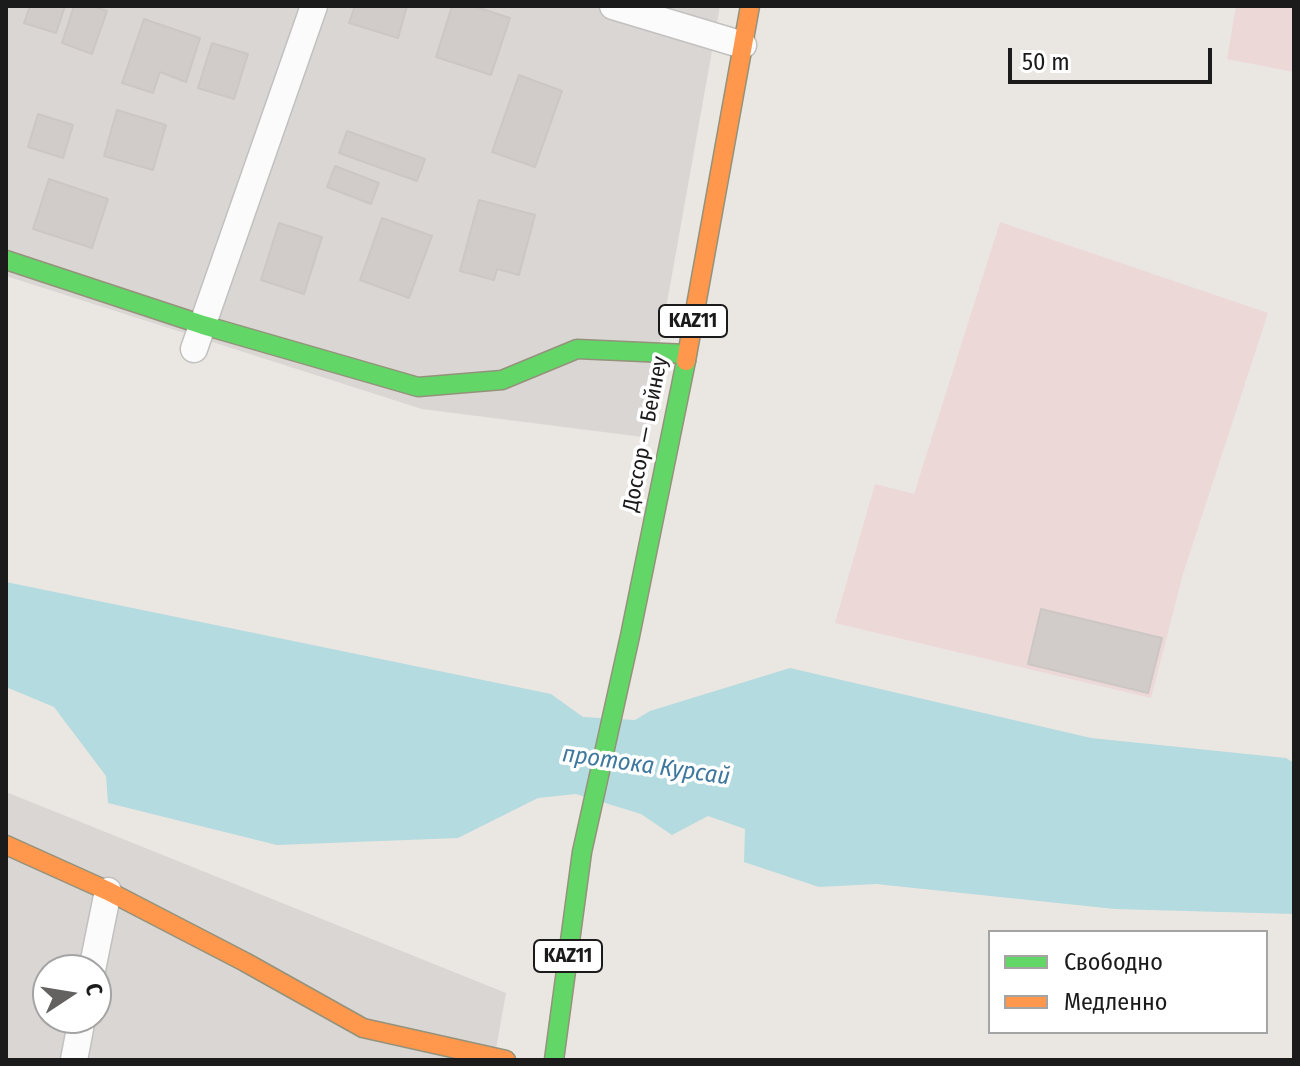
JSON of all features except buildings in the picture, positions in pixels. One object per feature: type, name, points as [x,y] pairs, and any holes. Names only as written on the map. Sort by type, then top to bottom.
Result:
[{"type":"main road","name":"Доссор — Бейнеу","points":[[554,1060],[582,852],[630,636],[687,354],[750,6]]},
{"type":"main road","points":[[6,260],[198,337],[418,387],[502,380],[577,349],[687,354]]},
{"type":"main road","points":[[6,845],[108,891],[363,1028],[506,1060]]},
{"type":"street","points":[[198,337],[314,6]]},
{"type":"street","points":[[613,6],[743,45]]},
{"type":"street","points":[[95,954],[108,891]]},
{"type":"street","points":[[74,1060],[79,1034]]},
{"type":"shaded area","points":[[6,6],[720,6],[643,437],[422,409],[6,276]]},
{"type":"shaded area","points":[[1236,6],[1294,6],[1294,72],[1227,59]]},
{"type":"shaded area","points":[[1000,222],[1268,313],[1183,574],[1151,698],[835,623],[875,484],[914,494]]},
{"type":"shaded area","points":[[6,792],[506,993],[494,1060],[6,1060]]},
{"type":"water","name":"протока Курсай","points":[[6,582],[551,694],[583,717],[635,720],[650,711],[790,668],[1091,738],[1286,758],[1294,763],[1294,914],[1115,909],[876,884],[819,887],[744,862],[745,829],[708,816],[672,835],[641,814],[576,794],[538,798],[458,838],[277,845],[108,803],[106,776],[54,707],[6,687]]},
{"type":"traffic: fast","points":[[6,260],[203,325],[418,387],[502,380],[577,349],[687,354]]},
{"type":"traffic: fast","points":[[554,1060],[582,852],[686,361]]},
{"type":"traffic: slow","points":[[686,361],[750,6]]},
{"type":"traffic: slow","points":[[6,845],[108,891],[363,1028],[506,1060]]}]
